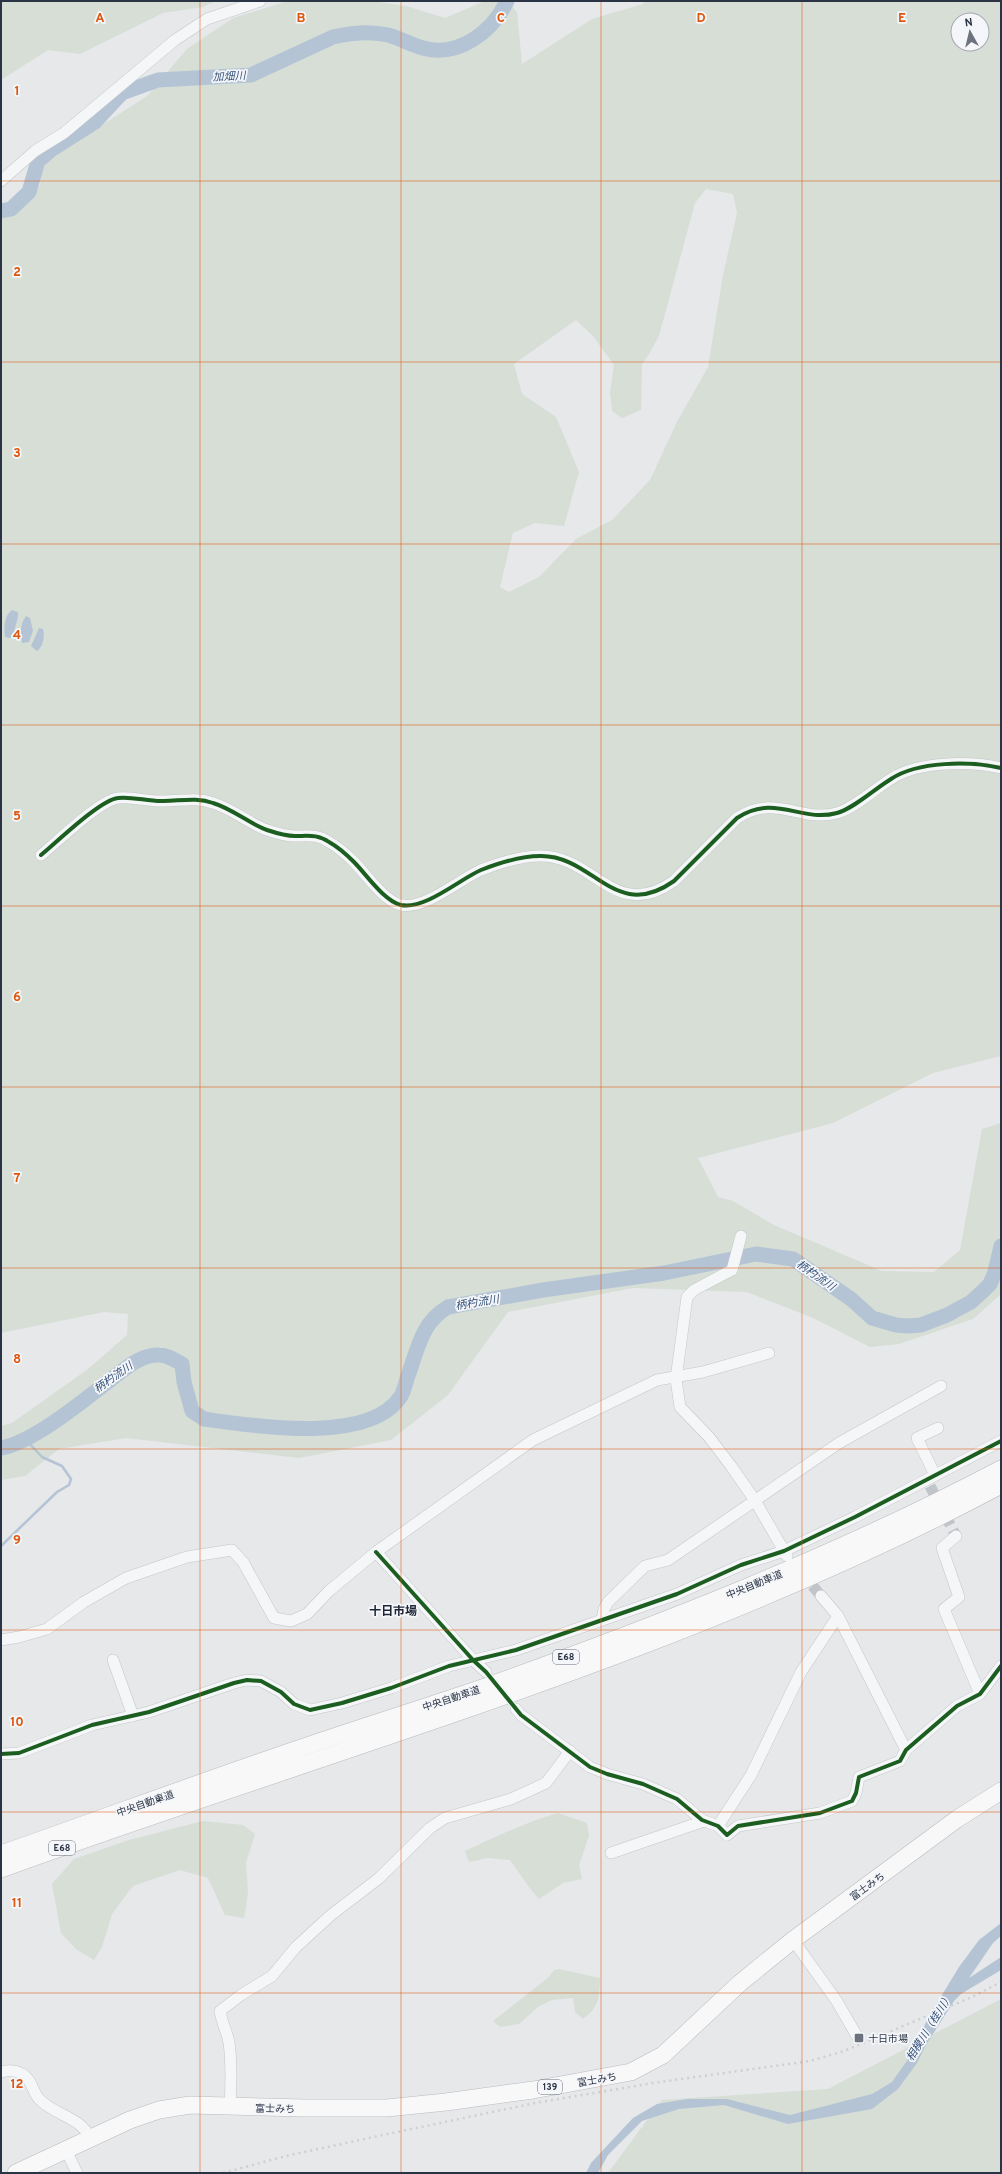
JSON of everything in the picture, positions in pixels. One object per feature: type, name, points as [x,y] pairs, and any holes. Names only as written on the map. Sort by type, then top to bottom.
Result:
[{"type":"highway","name":"中央自動車道","points":[[1,1869],[299,1749],[483,1688],[606,1643],[767,1579],[851,1543],[929,1507],[1001,1469]]},
{"type":"highway","name":"中央自動車道","points":[[1,1854],[121,1820],[489,1702],[649,1643],[766,1597],[858,1557],[936,1520],[1001,1485]]},
{"type":"highway","name":"富士みち","points":[[16,2173],[130,2120],[160,2110],[190,2105],[230,2107],[388,2108],[533,2090],[631,2072],[663,2055],[740,1983],[793,1940],[957,1819],[1001,1791]]},
{"type":"street","points":[[1,180],[35,151],[64,133],[175,40],[207,19],[260,1]]},
{"type":"street","points":[[41,855],[98,808],[116,798],[162,801],[193,799],[214,803],[252,823],[280,834],[294,836],[316,835],[323,838],[352,860],[376,887],[395,903],[402,905],[421,902],[482,870],[515,859],[541,856],[566,860],[608,888],[624,893],[650,894],[664,889],[674,881],[737,818],[748,811],[773,807],[823,815],[838,813],[850,807],[895,776],[914,769],[960,764],[984,764],[1001,768]]},
{"type":"street","points":[[741,1236],[732,1270],[694,1290],[687,1297],[676,1378],[680,1407],[713,1443],[754,1499],[786,1553]]},
{"type":"street","points":[[1,1640],[19,1637],[47,1629],[91,1597],[126,1578],[187,1557],[232,1550],[243,1562],[274,1618],[291,1621],[307,1614],[376,1552],[533,1440],[657,1380],[676,1378],[769,1353]]},
{"type":"street","points":[[602,1620],[604,1609],[608,1602],[645,1566],[668,1560],[754,1499],[839,1443],[942,1386]]},
{"type":"street","points":[[930,1480],[917,1438],[938,1428]]},
{"type":"street","points":[[1,1754],[19,1753],[92,1725],[133,1716],[234,1682],[247,1680],[261,1681],[271,1686],[294,1704],[310,1710],[322,1708],[473,1660],[516,1650],[602,1620],[634,1607],[677,1594],[741,1565],[786,1553],[1001,1442]]},
{"type":"street","points":[[956,1536],[942,1548],[959,1597],[944,1608],[980,1694]]},
{"type":"street","points":[[376,1552],[473,1660],[486,1672]]},
{"type":"street","points":[[821,1596],[838,1616],[906,1750]]},
{"type":"street","points":[[718,1826],[751,1775],[801,1672],[838,1616]]},
{"type":"street","points":[[113,1660],[133,1716]]},
{"type":"street","points":[[516,1709],[520,1715],[590,1767],[607,1774],[644,1784],[676,1798],[704,1821],[718,1826],[727,1835],[738,1826],[820,1812],[852,1801],[856,1793],[859,1777],[900,1761],[906,1750],[957,1706],[980,1694],[1001,1666]]},
{"type":"street","points":[[230,2107],[231,2087],[228,2038],[223,2027],[220,2011],[241,1995],[272,1976],[296,1947],[331,1915],[378,1879],[430,1828],[445,1818],[511,1799],[546,1783],[570,1751]]},
{"type":"street","points":[[611,1853],[704,1821]]},
{"type":"street","points":[[793,1940],[836,2000],[857,2036]]},
{"type":"street","points":[[1,2072],[14,2070],[23,2074],[29,2080],[39,2098],[79,2123],[87,2131],[90,2138]]},
{"type":"street","points":[[66,2150],[77,2173]]},
{"type":"shaded area","points":[[1,1],[216,1],[203,7],[163,13],[80,54],[48,50],[1,80]]},
{"type":"shaded area","points":[[288,1],[371,1],[406,6],[445,18],[485,1],[507,1],[517,12],[522,64],[592,19],[643,4],[644,1],[1001,1],[1001,1056],[933,1073],[833,1123],[698,1158],[718,1197],[733,1201],[774,1225],[882,1271],[934,1272],[960,1250],[982,1129],[1001,1123],[1001,1294],[973,1319],[899,1344],[870,1347],[813,1318],[747,1292],[633,1288],[508,1312],[448,1395],[391,1440],[299,1458],[126,1438],[59,1449],[25,1476],[1,1480],[1,1426],[12,1423],[88,1369],[127,1335],[128,1314],[104,1312],[1,1333],[1,218],[13,215],[40,185],[42,164],[147,96],[187,49],[233,18]],"holes":[[[706,189],[733,194],[737,213],[723,275],[708,367],[677,422],[650,480],[612,520],[576,539],[539,577],[509,592],[500,587],[513,533],[535,523],[564,526],[579,472],[556,417],[522,394],[514,364],[576,320],[593,336],[614,365],[610,392],[612,411],[622,418],[641,410],[642,364],[659,336],[695,203]]]},
{"type":"shaded area","points":[[558,1813],[587,1823],[589,1836],[579,1865],[582,1879],[563,1883],[539,1899],[510,1860],[488,1858],[469,1862],[465,1851],[523,1825]]},
{"type":"shaded area","points":[[203,1821],[243,1825],[255,1834],[246,1863],[248,1893],[244,1918],[225,1915],[208,1878],[180,1870],[133,1886],[112,1914],[102,1947],[94,1960],[77,1950],[61,1933],[52,1884],[74,1859],[129,1840]]},
{"type":"shaded area","points":[[559,1969],[600,1978],[599,1996],[596,2006],[583,2019],[575,2012],[573,1998],[552,2000],[538,2007],[519,2024],[500,2027],[493,2021],[549,1977],[554,1970]]},
{"type":"shaded area","points":[[1001,1999],[1001,2173],[608,2173],[662,2100],[828,2089]]},
{"type":"water","points":[[12,610],[18,612],[18,615],[14,635],[10,638],[5,637],[5,626],[7,615]]},
{"type":"water","points":[[26,616],[30,618],[33,631],[29,642],[22,643],[21,629]]},
{"type":"water","points":[[39,628],[43,629],[44,638],[41,647],[37,651],[31,646]]},
{"type":"water","name":"相模川（桂川）","points":[[1001,1923],[1001,1936],[993,1943],[969,1978],[1001,1957],[1001,1970],[961,1994],[954,2001],[926,2045],[917,2063],[898,2089],[872,2109],[788,2124],[724,2105],[679,2109],[642,2121],[608,2155],[598,2173],[586,2173],[591,2163],[633,2118],[657,2104],[687,2099],[727,2099],[790,2115],[872,2094],[892,2082],[911,2055],[928,2018],[959,1967],[979,1940]]},
{"type":"waterway","name":"加畑川","points":[[1,211],[11,209],[29,192],[38,161],[51,150],[95,122],[122,93],[158,80],[251,75],[333,37],[346,34],[381,34],[392,36],[423,48],[436,50],[449,49],[473,40],[484,32],[501,12],[507,1]]},
{"type":"waterway","name":"柄杓流川","points":[[1,1448],[28,1438],[44,1429],[129,1366],[140,1359],[153,1355],[165,1356],[182,1364],[184,1382],[192,1411],[204,1419],[280,1428],[338,1427],[364,1421],[386,1411],[401,1396],[422,1336],[433,1320],[448,1307],[543,1290],[664,1273],[756,1254],[793,1259],[851,1299],[872,1318],[896,1325],[921,1325],[947,1315],[971,1302],[983,1291],[990,1284],[995,1272],[1001,1246]]},
{"type":"waterway","points":[[1,1546],[57,1492],[69,1485],[71,1479],[62,1466],[42,1457],[25,1439]]},
{"type":"tunnel","points":[[930,1486],[956,1536]]},
{"type":"tunnel","points":[[802,1573],[821,1596]]},
{"type":"railway","points":[[223,2173],[286,2156],[535,2103],[653,2083],[810,2061],[844,2051],[972,1997],[1001,1982]]},
{"type":"cycle path","points":[[41,855],[90,813],[110,800],[118,798],[135,798],[158,801],[201,800],[234,812],[253,824],[267,830],[285,835],[313,836],[325,839],[336,846],[359,867],[382,893],[401,905],[421,903],[488,867],[510,860],[533,856],[559,859],[575,865],[605,884],[620,891],[636,895],[654,892],[674,881],[737,818],[751,811],[764,808],[776,808],[811,814],[824,815],[837,813],[857,803],[891,779],[902,773],[915,769],[944,764],[975,764],[1001,768]]},
{"type":"cycle path","points":[[1,1754],[19,1753],[92,1725],[149,1712],[247,1680],[261,1681],[281,1692],[294,1704],[310,1710],[342,1703],[391,1688],[449,1666],[516,1650],[677,1594],[741,1565],[784,1551],[855,1517],[1001,1441]]},
{"type":"cycle path","points":[[376,1552],[473,1660],[486,1672],[521,1715],[590,1767],[607,1774],[643,1784],[677,1799],[702,1820],[718,1826],[727,1835],[738,1826],[820,1813],[852,1801],[856,1793],[859,1777],[900,1761],[906,1750],[957,1706],[980,1694],[1001,1666]]},
{"type":"place","name":"十日市場","points":[[859,2038]]},
{"type":"district","name":"十日市場","points":[[393,1611]]}]
